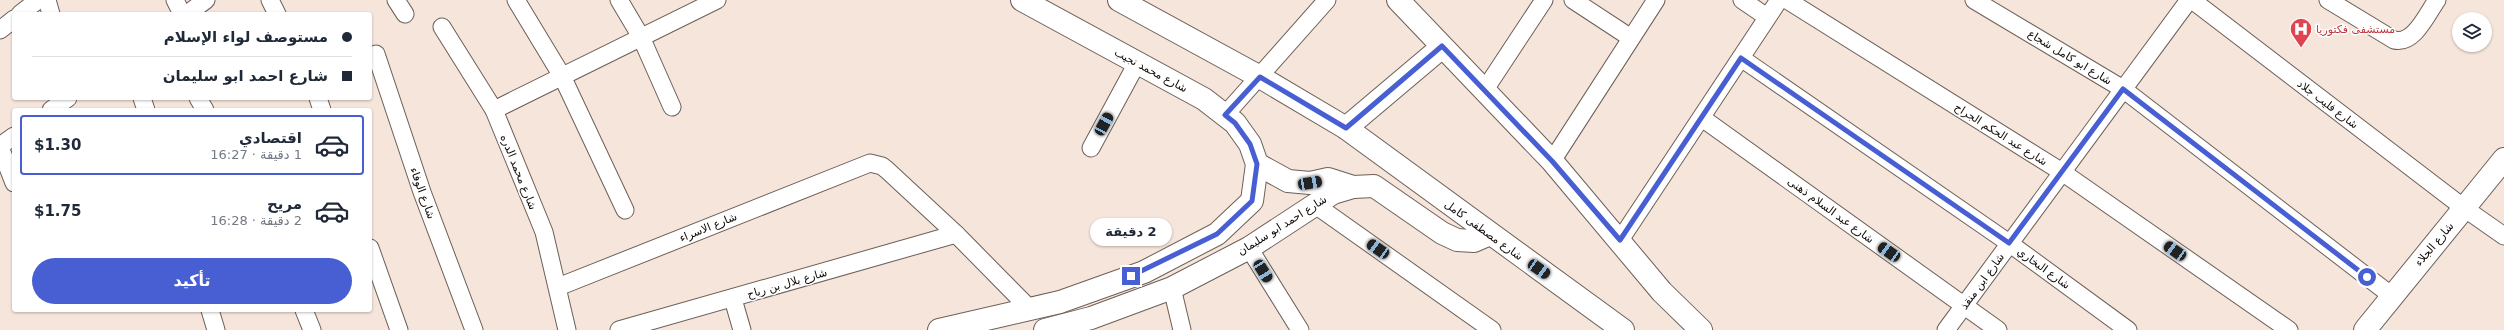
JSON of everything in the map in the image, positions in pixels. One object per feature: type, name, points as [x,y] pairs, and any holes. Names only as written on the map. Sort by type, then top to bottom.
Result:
[{"type":"main road","name":"شارع محمد نجيب","points":[[1022,0],[1204,99],[1235,123],[1250,144],[1257,164]]},
{"type":"main road","points":[[1119,0],[1260,77],[1346,128],[1442,46]]},
{"type":"main road","points":[[1398,0],[1552,161],[1620,240],[1662,292],[1701,330]]},
{"type":"main road","name":"شارع مصطفى كامل","points":[[1346,128],[1624,330]]},
{"type":"main road","name":"شارع الجلاء","points":[[2364,330],[2504,159]]},
{"type":"main road","points":[[939,330],[1060,302],[1144,272],[1217,234],[1252,201],[1257,164],[1288,181],[1310,183],[1328,179],[1353,187]]},
{"type":"main road","name":"شارع احمد ابو سليمان","points":[[1045,330],[1089,324],[1172,288],[1249,248],[1314,204],[1333,193],[1353,187],[1374,186],[1442,233],[1457,240],[1474,241],[1490,234]]},
{"type":"street","points":[[23,12],[38,0]]},
{"type":"street","points":[[46,0],[50,12]]},
{"type":"street","points":[[175,0],[181,12]]},
{"type":"street","points":[[190,12],[206,0]]},
{"type":"street","points":[[270,0],[276,12]]},
{"type":"street","points":[[516,0],[562,76],[625,210]]},
{"type":"street","points":[[619,0],[641,37],[672,107]]},
{"type":"street","points":[[494,110],[717,0]]},
{"type":"street","points":[[1225,115],[1327,0]]},
{"type":"street","points":[[1484,91],[1544,0]]},
{"type":"street","points":[[1573,0],[1631,38]]},
{"type":"street","points":[[1552,161],[1656,0]]},
{"type":"street","points":[[1742,0],[1767,17]]},
{"type":"street","points":[[1620,240],[1779,0]]},
{"type":"street","name":"شارع عبد الحكم الجراح","points":[[1787,0],[2062,172],[2289,330]]},
{"type":"street","name":"شارع ابو كامل شجاع","points":[[1974,0],[2123,89],[2392,296]]},
{"type":"street","name":"شارع ابن منقذ","points":[[1946,330],[2190,0]]},
{"type":"street","name":"شارع فليب جلاد","points":[[2190,0],[2464,208],[2504,236]]},
{"type":"street","points":[[2328,0],[2394,40],[2400,42],[2411,37],[2437,0]]},
{"type":"street","name":"شارع محمد الدره","points":[[442,26],[494,110],[544,232],[567,330]]},
{"type":"street","name":"شارع الوفاء","points":[[376,54],[422,192],[474,330]]},
{"type":"street","name":"شارع البخاري","points":[[1741,58],[2009,243],[2128,330]]},
{"type":"street","points":[[1091,148],[1137,63]]},
{"type":"street","points":[[56,108],[67,103]]},
{"type":"street","name":"شارع عبد السلام ذهنى","points":[[1702,118],[1998,330]]},
{"type":"street","points":[[12,138],[0,147],[12,178]]},
{"type":"street","name":"شارع الاسراء","points":[[558,287],[870,163],[882,166],[956,234],[1029,308]]},
{"type":"street","points":[[1314,204],[1492,330]]},
{"type":"street","name":"شارع بلال بن رباح","points":[[619,330],[733,299],[956,234]]},
{"type":"street","points":[[1249,248],[1300,330]]},
{"type":"street","points":[[372,254],[399,330]]},
{"type":"street","points":[[1172,288],[1182,330]]},
{"type":"street","points":[[1089,324],[1091,290]]},
{"type":"street","points":[[733,299],[742,330]]},
{"type":"street","points":[[211,312],[216,330]]},
{"type":"street","points":[[305,312],[312,330]]},
{"type":"place","name":"مستشفى فكتوريا","points":[[2301,48]]},
{"type":"route","points":[[1131,276],[1144,272],[1217,234],[1252,201],[1257,164],[1250,144],[1235,123],[1225,115],[1260,77],[1346,128],[1442,46],[1552,161],[1620,240],[1741,58],[2009,243],[2123,89],[2367,277]]}]
